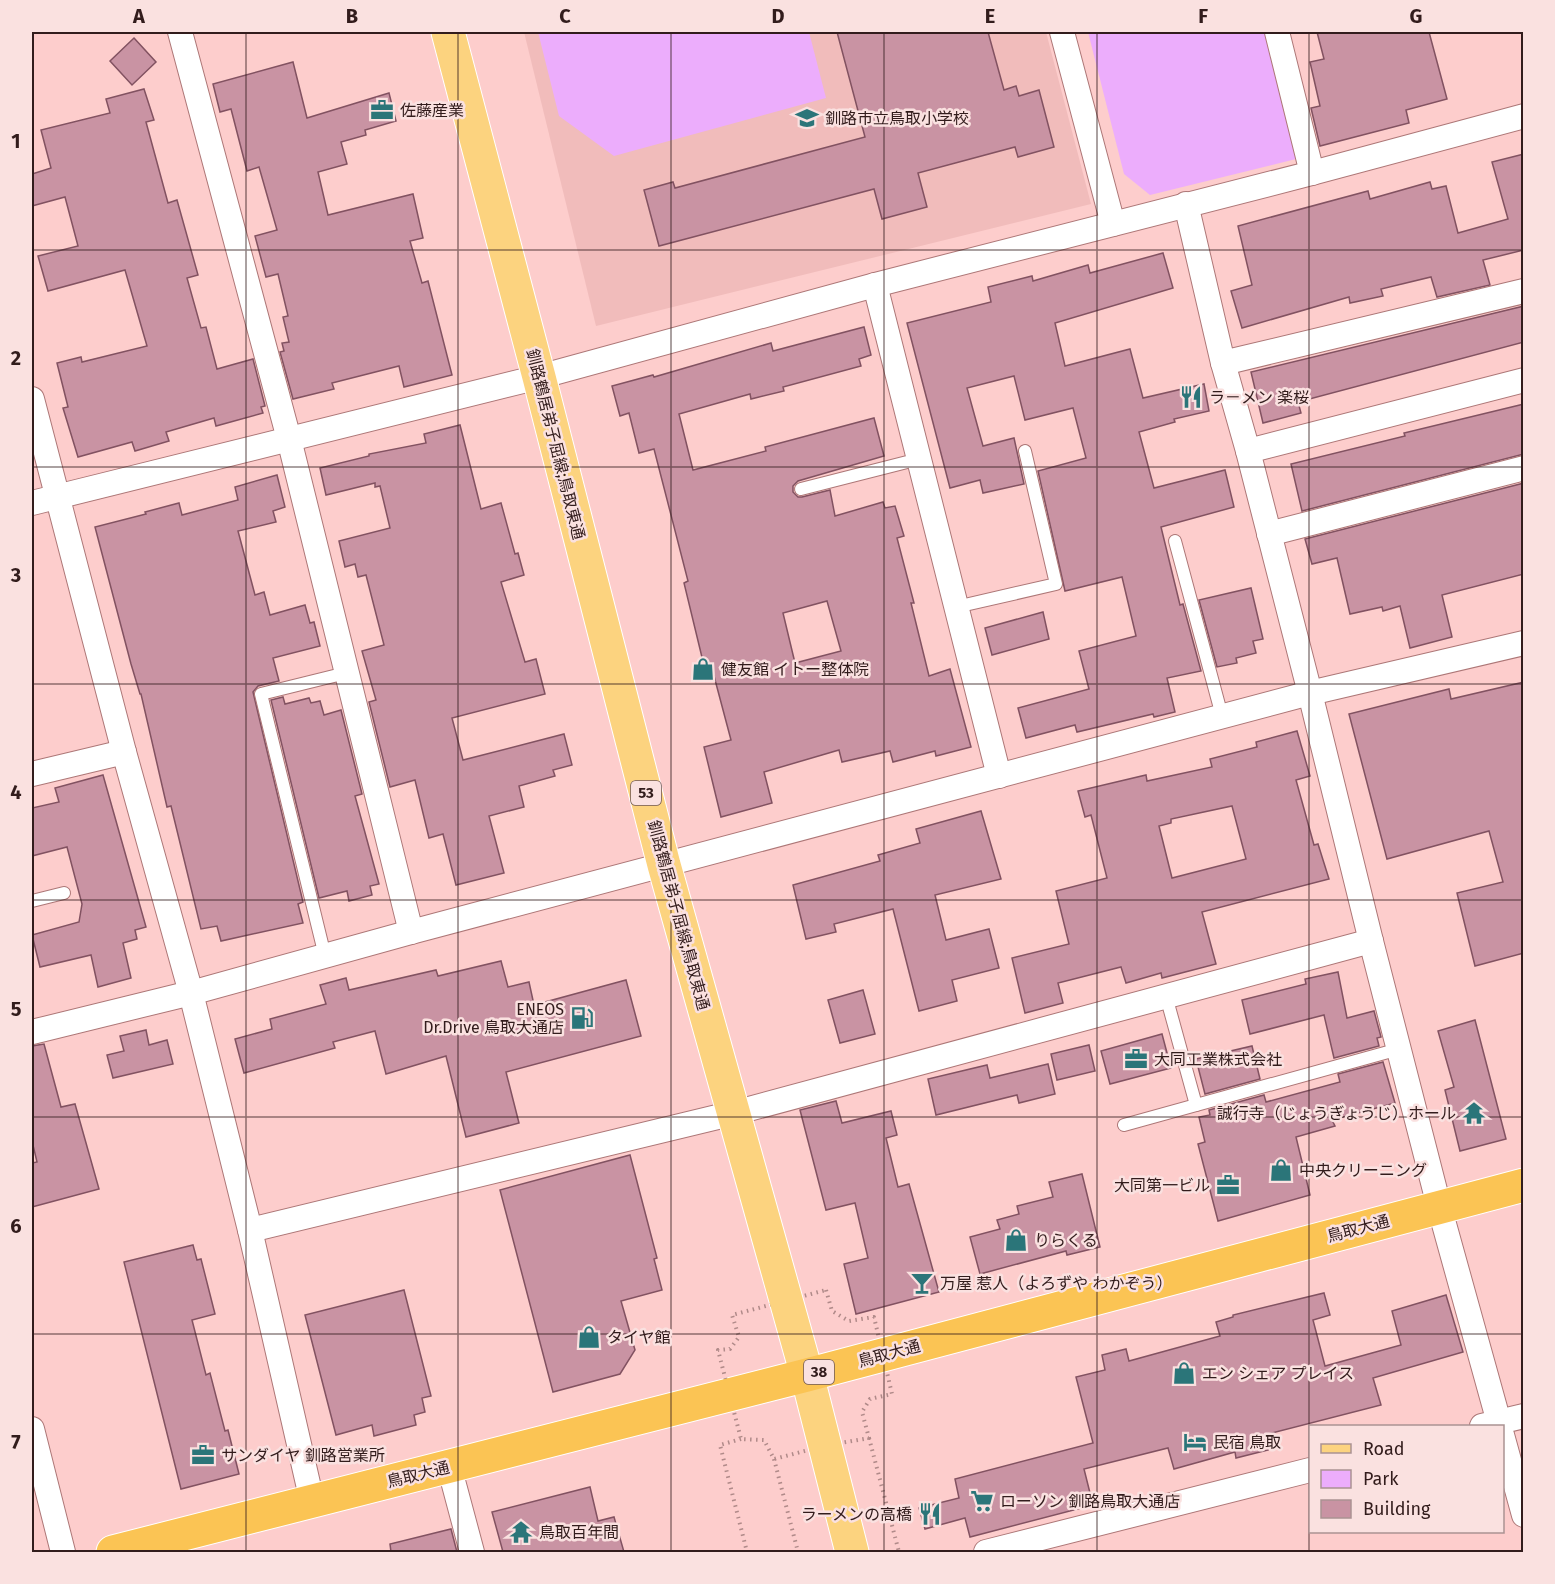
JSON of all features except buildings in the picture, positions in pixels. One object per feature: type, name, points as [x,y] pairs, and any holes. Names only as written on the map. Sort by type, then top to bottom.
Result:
[{"type":"highway","name":"鳥取大通","points":[[113,1552],[807,1375],[1524,1185]]},
{"type":"main road","name":"釧路鶴居弟子屈線;鳥取東通","points":[[448,32],[664,865],[807,1375],[852,1552]]},
{"type":"street","points":[[180,32],[289,439],[411,932]]},
{"type":"street","points":[[1062,32],[1113,224]]},
{"type":"street","points":[[1277,32],[1312,173]]},
{"type":"street","points":[[32,503],[539,377],[875,285],[1524,116]]},
{"type":"street","points":[[1186,204],[1223,363],[1248,451],[1495,1425]]},
{"type":"street","points":[[875,285],[999,776]]},
{"type":"street","points":[[1223,363],[1524,291]]},
{"type":"street","points":[[1248,451],[1524,380]]},
{"type":"street","points":[[32,399],[124,752],[191,993],[250,1230],[312,1501]]},
{"type":"street","points":[[1269,534],[1524,468]]},
{"type":"street","points":[[32,1032],[191,993],[411,932],[1310,693],[1524,643]]},
{"type":"street","points":[[32,774],[124,752]]},
{"type":"street","points":[[250,1230],[734,1113],[1371,940]]},
{"type":"street","points":[[1501,1425],[1524,1416]]},
{"type":"street","points":[[32,1429],[63,1552]]},
{"type":"street","points":[[1504,1452],[1524,1515]]},
{"type":"street","points":[[449,1466],[472,1552]]},
{"type":"street","points":[[986,1552],[1309,1471]]},
{"type":"lane","points":[[956,607],[1056,584],[1025,451]]},
{"type":"lane","points":[[801,489],[919,459]]},
{"type":"lane","points":[[1175,542],[1222,716]]},
{"type":"lane","points":[[326,956],[261,694],[346,673]]},
{"type":"lane","points":[[32,901],[64,893]]},
{"type":"lane","points":[[1166,996],[1196,1105]]},
{"type":"lane","points":[[1124,1125],[1399,1050]]},
{"type":"path","points":[[869,1438],[899,1552]]},
{"type":"path","points":[[741,1439],[720,1445],[747,1552]]},
{"type":"path","points":[[774,1459],[798,1552]]},
{"type":"shaded area","name":"釧路市立鳥取小学校","points":[[524,32],[1046,32],[1091,204],[596,326]]},
{"type":"green space","points":[[538,32],[809,32],[826,98],[614,156],[559,116]]},
{"type":"green space","points":[[1088,32],[1265,32],[1296,159],[1150,195],[1124,174]]},
{"type":"place","name":"佐藤産業","points":[[382,110]]},
{"type":"place","name":"釧路市立鳥取小学校","points":[[807,118]]},
{"type":"place","name":"ラ－メン 楽桜","points":[[1191,397]]},
{"type":"place","name":"健友館 イトー整体院","points":[[703,669]]},
{"type":"place","name":"ENEOS Dr.Drive 鳥取大通店","points":[[582,1018]]},
{"type":"place","name":"大同工業株式会社","points":[[1136,1059]]},
{"type":"place","name":"誠行寺（じょうぎょうじ）ホール","points":[[1474,1113]]},
{"type":"place","name":"中央クリーニング","points":[[1281,1170]]},
{"type":"place","name":"大同第一ビル","points":[[1228,1185]]},
{"type":"place","name":"りらくる","points":[[1016,1240]]},
{"type":"place","name":"万屋 惹人（よろずや わかぞう）","points":[[922,1283]]},
{"type":"place","name":"タイヤ館","points":[[589,1337]]},
{"type":"place","name":"エン シェア プレイス","points":[[1184,1373]]},
{"type":"place","name":"民宿 鳥取","points":[[1195,1442]]},
{"type":"place","name":"サンダイヤ 釧路営業所","points":[[203,1455]]},
{"type":"place","name":"ローソン 釧路鳥取大通店","points":[[982,1501]]},
{"type":"place","name":"ラーメンの高橋","points":[[930,1514]]},
{"type":"place","name":"鳥取百年間","points":[[521,1532]]}]
